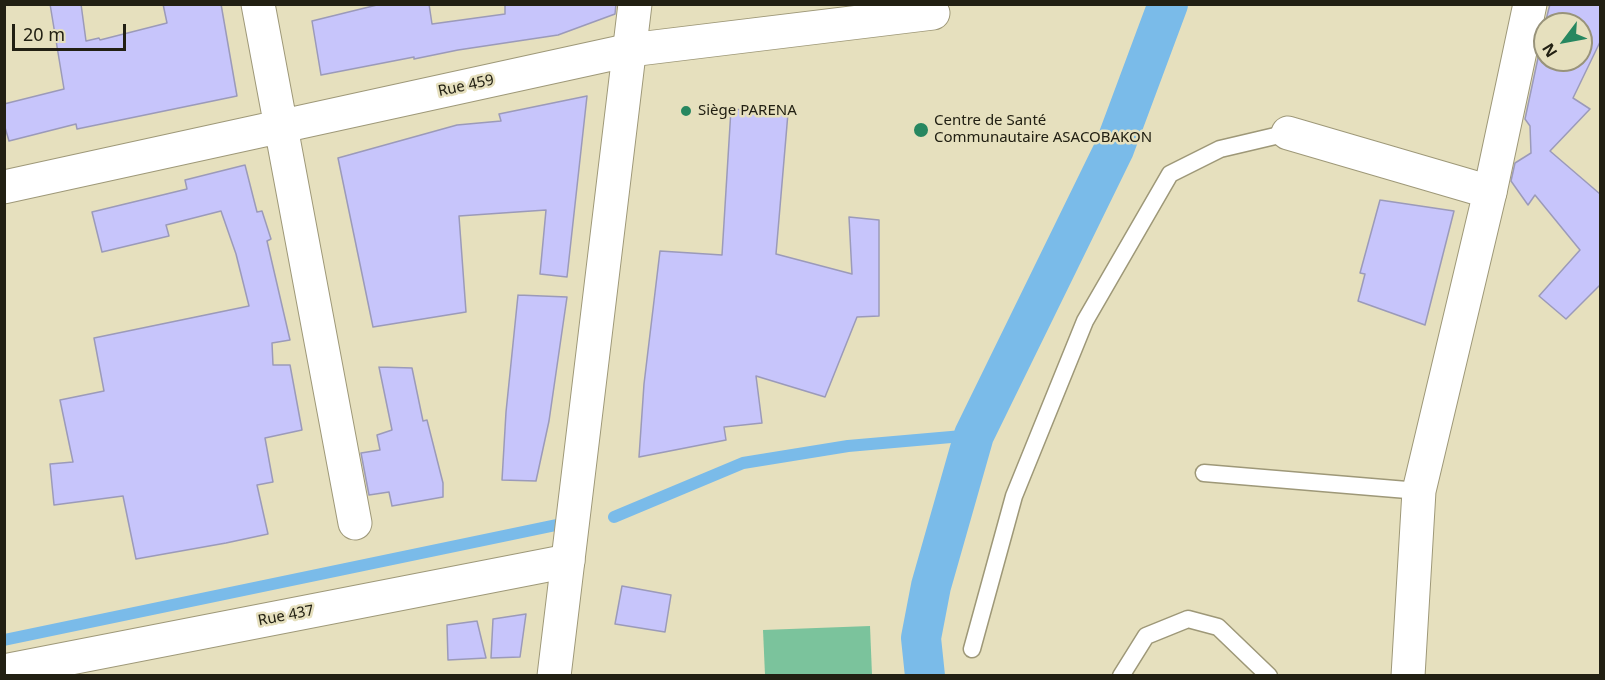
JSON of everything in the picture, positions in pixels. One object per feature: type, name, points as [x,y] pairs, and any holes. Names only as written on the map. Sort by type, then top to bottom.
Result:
[{"type":"street","points":[[258,4],[355,523]]},
{"type":"street","points":[[554,675],[635,4]]},
{"type":"street","points":[[1408,675],[1419,491],[1490,192],[1530,4]]},
{"type":"street","name":"Rue 459","points":[[4,188],[630,50],[933,13]]},
{"type":"street","points":[[1288,133],[1490,192]]},
{"type":"street","name":"Rue 437","points":[[8,672],[568,561]]},
{"type":"lane","points":[[972,649],[1014,496],[1085,321],[1170,174],[1220,149],[1288,133]]},
{"type":"lane","points":[[1204,473],[1419,491]]},
{"type":"lane","points":[[1121,675],[1146,636],[1188,619],[1218,627],[1269,675]]},
{"type":"green space","points":[[870,626],[872,675],[765,675],[763,630]]},
{"type":"building","points":[[50,4],[81,4],[86,41],[99,38],[100,40],[167,23],[163,4],[221,4],[237,96],[77,129],[76,124],[9,141],[4,124],[4,104],[64,89]]},
{"type":"building","points":[[381,4],[429,4],[432,24],[505,14],[505,4],[616,4],[615,14],[558,35],[414,59],[414,57],[321,75],[312,21]]},
{"type":"building","points":[[1550,4],[1600,4],[1600,42],[1593,57],[1593,12],[1548,12]]},
{"type":"building","points":[[1535,72],[1586,72],[1573,98],[1590,109],[1550,151],[1600,194],[1600,285],[1566,319],[1539,296],[1580,250],[1535,195],[1528,205],[1511,181],[1515,163],[1531,153],[1530,126],[1525,119]]},
{"type":"building","points":[[587,96],[567,277],[540,274],[546,210],[459,216],[466,312],[373,327],[338,158],[457,125],[501,121],[499,114]]},
{"type":"building","points":[[731,109],[788,113],[776,254],[852,274],[849,217],[879,220],[879,316],[857,317],[825,397],[756,376],[762,423],[724,427],[726,440],[639,457],[644,384],[660,251],[722,255]]},
{"type":"building","points":[[245,165],[257,212],[262,211],[271,239],[267,241],[290,340],[272,343],[273,365],[290,365],[302,430],[265,438],[273,482],[257,485],[268,534],[136,559],[123,496],[54,505],[50,464],[73,462],[60,400],[104,391],[94,338],[249,306],[236,254],[221,211],[166,225],[169,236],[102,252],[92,212],[187,189],[185,180]]},
{"type":"building","points":[[1380,200],[1454,211],[1425,325],[1358,301],[1365,274],[1360,273]]},
{"type":"building","points":[[518,295],[567,297],[549,421],[536,481],[502,480],[506,412]]},
{"type":"building","points":[[379,367],[412,368],[423,421],[427,420],[443,483],[443,497],[392,506],[389,492],[369,495],[361,453],[380,450],[377,435],[392,430]]},
{"type":"building","points":[[622,586],[671,595],[665,632],[615,624]]},
{"type":"building","points":[[526,614],[520,657],[491,658],[493,619]]},
{"type":"building","points":[[477,621],[486,658],[448,660],[447,625]]},
{"type":"waterway","points":[[925,676],[921,638],[931,586],[974,435],[1114,149],[1168,4]]},
{"type":"waterway","points":[[614,517],[743,463],[848,446],[974,435]]},
{"type":"waterway","points":[[4,640],[561,524]]},
{"type":"place","name":"Siège PARENA","points":[[686,111]]},
{"type":"place","name":"Centre de Santé Communautaire ASACOBAKON","points":[[921,130]]}]
